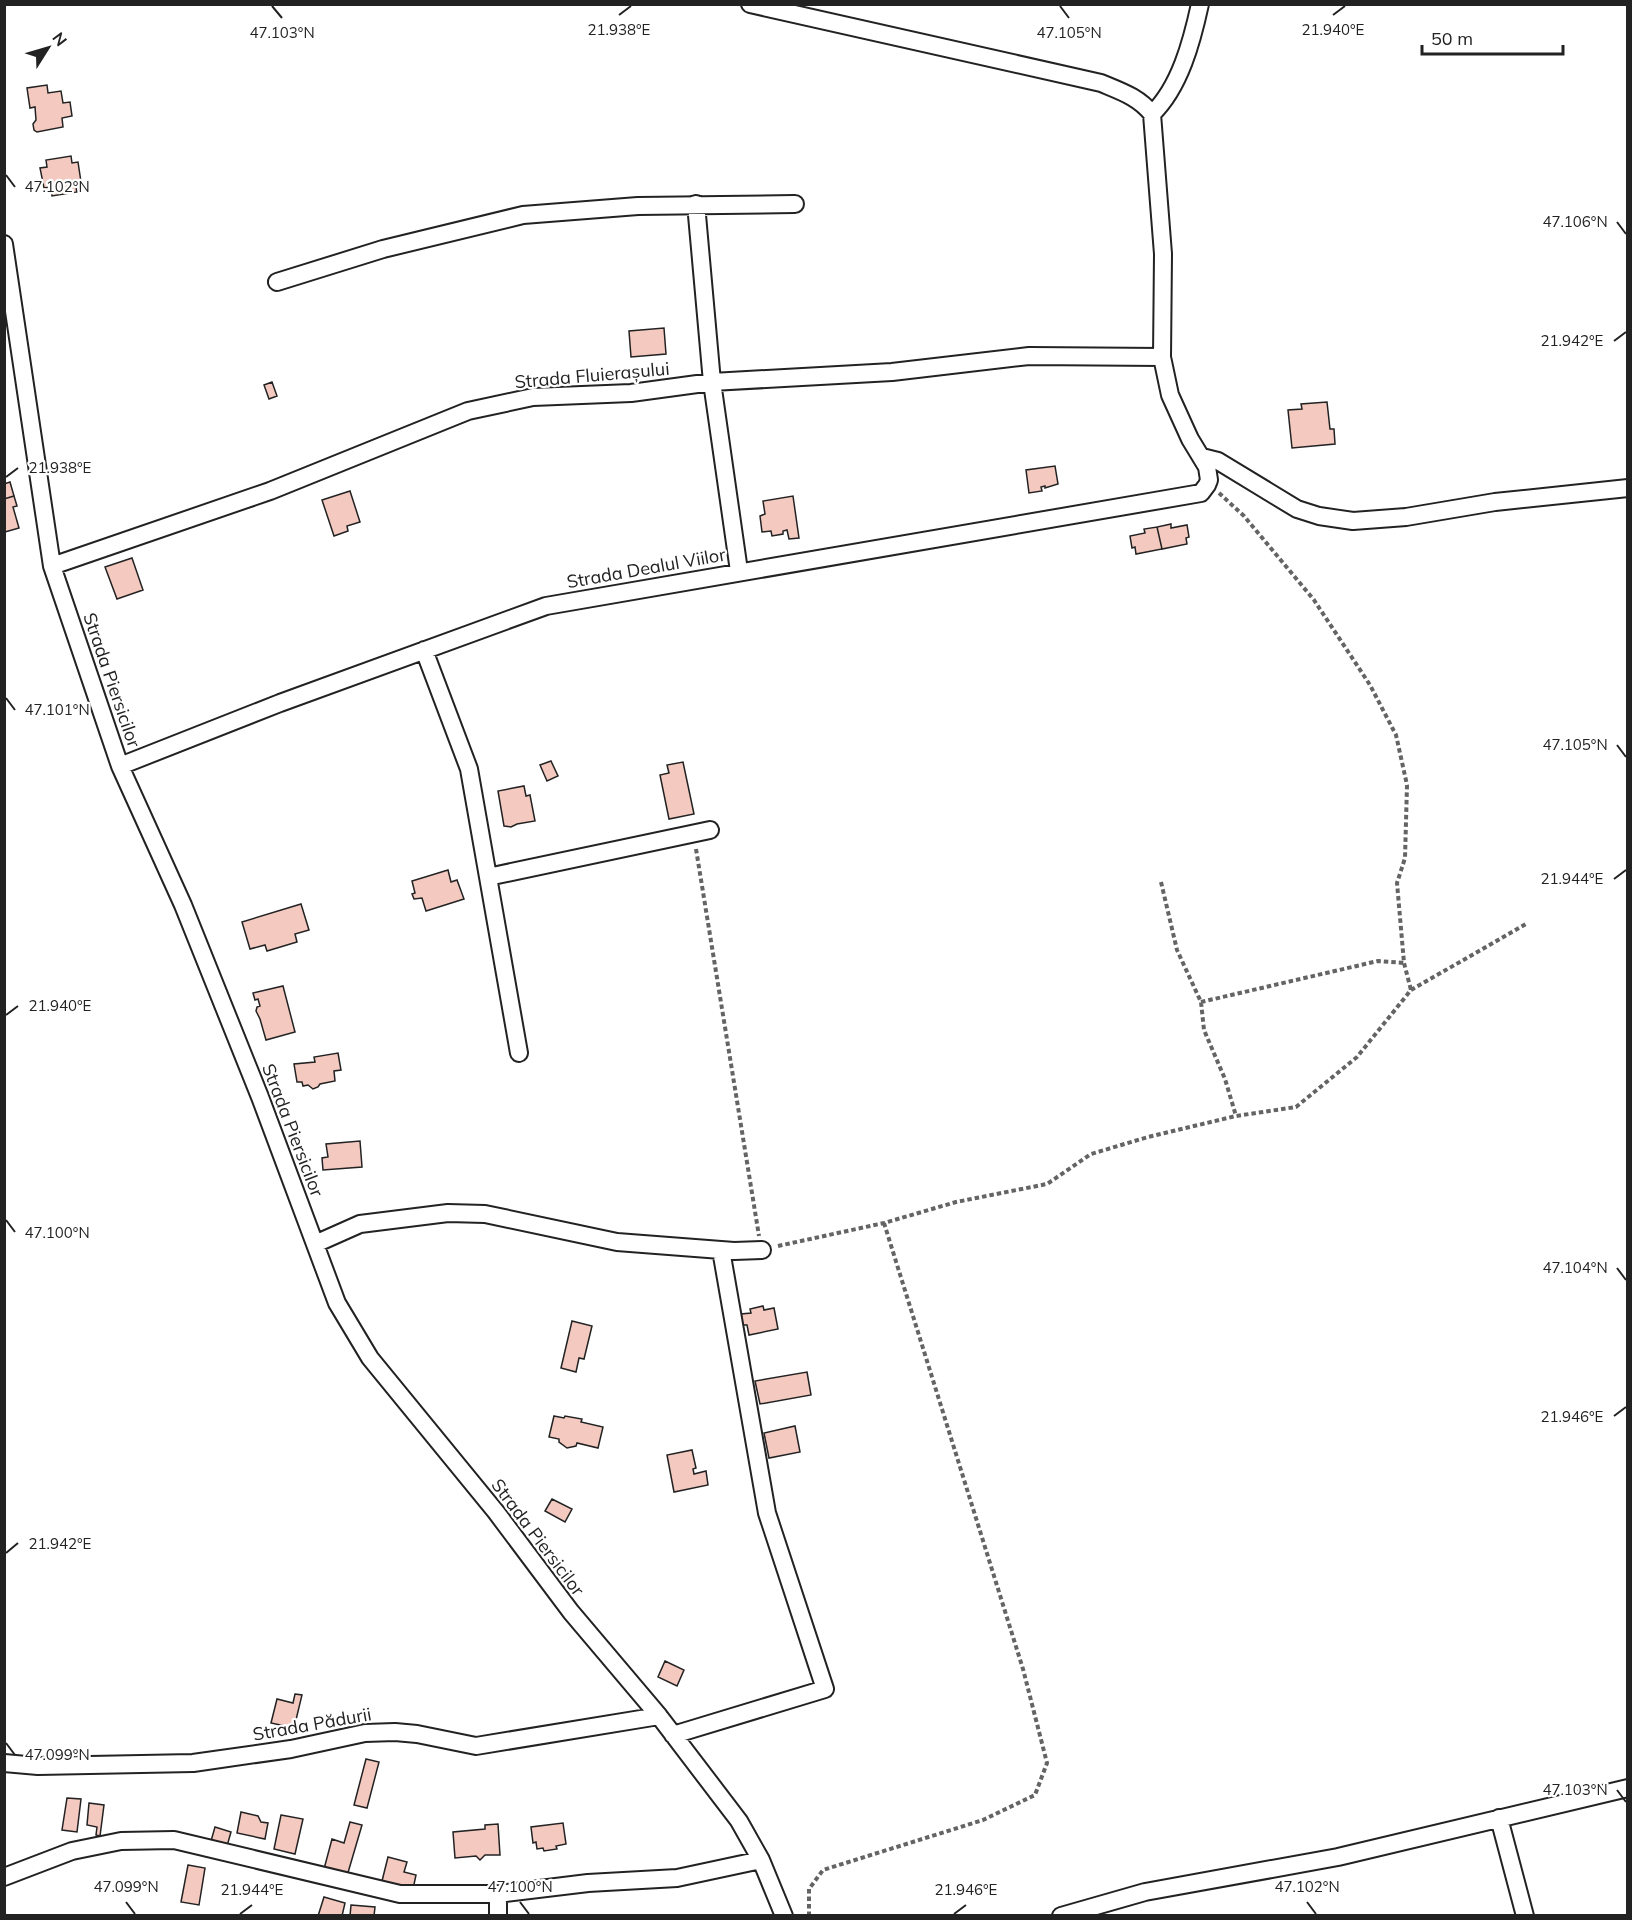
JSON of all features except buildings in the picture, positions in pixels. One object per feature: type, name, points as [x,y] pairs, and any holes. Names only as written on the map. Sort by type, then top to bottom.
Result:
[{"type":"street","points":[[750,4],[1101,83],[1144,104],[1152,114],[1163,254],[1162,357],[1170,395],[1190,439],[1203,457],[1209,474],[1208,485],[1201,493]]},
{"type":"street","points":[[1152,114],[1166,99],[1174,84],[1193,36],[1200,4]]},
{"type":"street","points":[[696,204],[712,382],[739,571]]},
{"type":"street","points":[[277,282],[383,249],[523,215],[638,206],[795,204]]},
{"type":"street","name":"Strada Piersicilor","points":[[4,244],[52,566],[120,766],[183,905],[260,1097],[337,1303],[370,1358],[496,1512],[571,1612],[659,1716],[739,1821],[761,1860],[784,1916]]},
{"type":"street","name":"Strada Fluierașului","points":[[52,566],[270,491],[468,411],[533,397],[632,393],[712,382],[892,372],[1029,356],[1162,357]]},
{"type":"street","points":[[1203,457],[1218,461],[1297,509],[1319,516],[1353,520],[1406,517],[1473,505],[1628,488]]},
{"type":"street","name":"Strada Dealul Viilor","points":[[120,766],[280,703],[546,606],[1201,493]]},
{"type":"street","points":[[424,650],[469,769],[519,1053]]},
{"type":"street","points":[[488,877],[710,830]]},
{"type":"street","points":[[315,1244],[360,1224],[448,1213],[485,1214],[617,1242],[721,1250],[762,1250]]},
{"type":"street","points":[[673,1734],[825,1689],[767,1513],[721,1250]]},
{"type":"street","name":"Strada Pădurii","points":[[4,1763],[38,1766],[193,1763],[291,1749],[365,1733],[417,1734],[476,1746],[659,1716]]},
{"type":"street","points":[[1061,1916],[1113,1908],[1145,1892],[1338,1857],[1628,1788]]},
{"type":"street","points":[[1499,1818],[1525,1916]]},
{"type":"street","points":[[4,1877],[72,1851],[121,1841],[174,1840],[400,1894],[498,1894],[588,1883],[676,1878],[761,1860]]},
{"type":"street","points":[[498,1894],[498,1916]]},
{"type":"path","points":[[1201,493],[1218,492],[1244,516],[1314,600],[1370,685],[1396,735],[1407,785],[1405,858],[1397,883],[1404,963],[1411,990]]},
{"type":"path","points":[[693,834],[762,1250],[884,1222],[956,1202],[1047,1184],[1091,1154],[1148,1137],[1236,1116],[1296,1107],[1357,1057],[1411,990],[1526,924]]},
{"type":"path","points":[[1161,882],[1177,950],[1201,1002],[1204,1030],[1225,1079],[1236,1116]]},
{"type":"path","points":[[1201,1002],[1378,961],[1404,963]]},
{"type":"path","points":[[809,1916],[809,1889],[823,1870],[983,1820],[1035,1795],[1047,1763],[1023,1669],[884,1222]]}]
